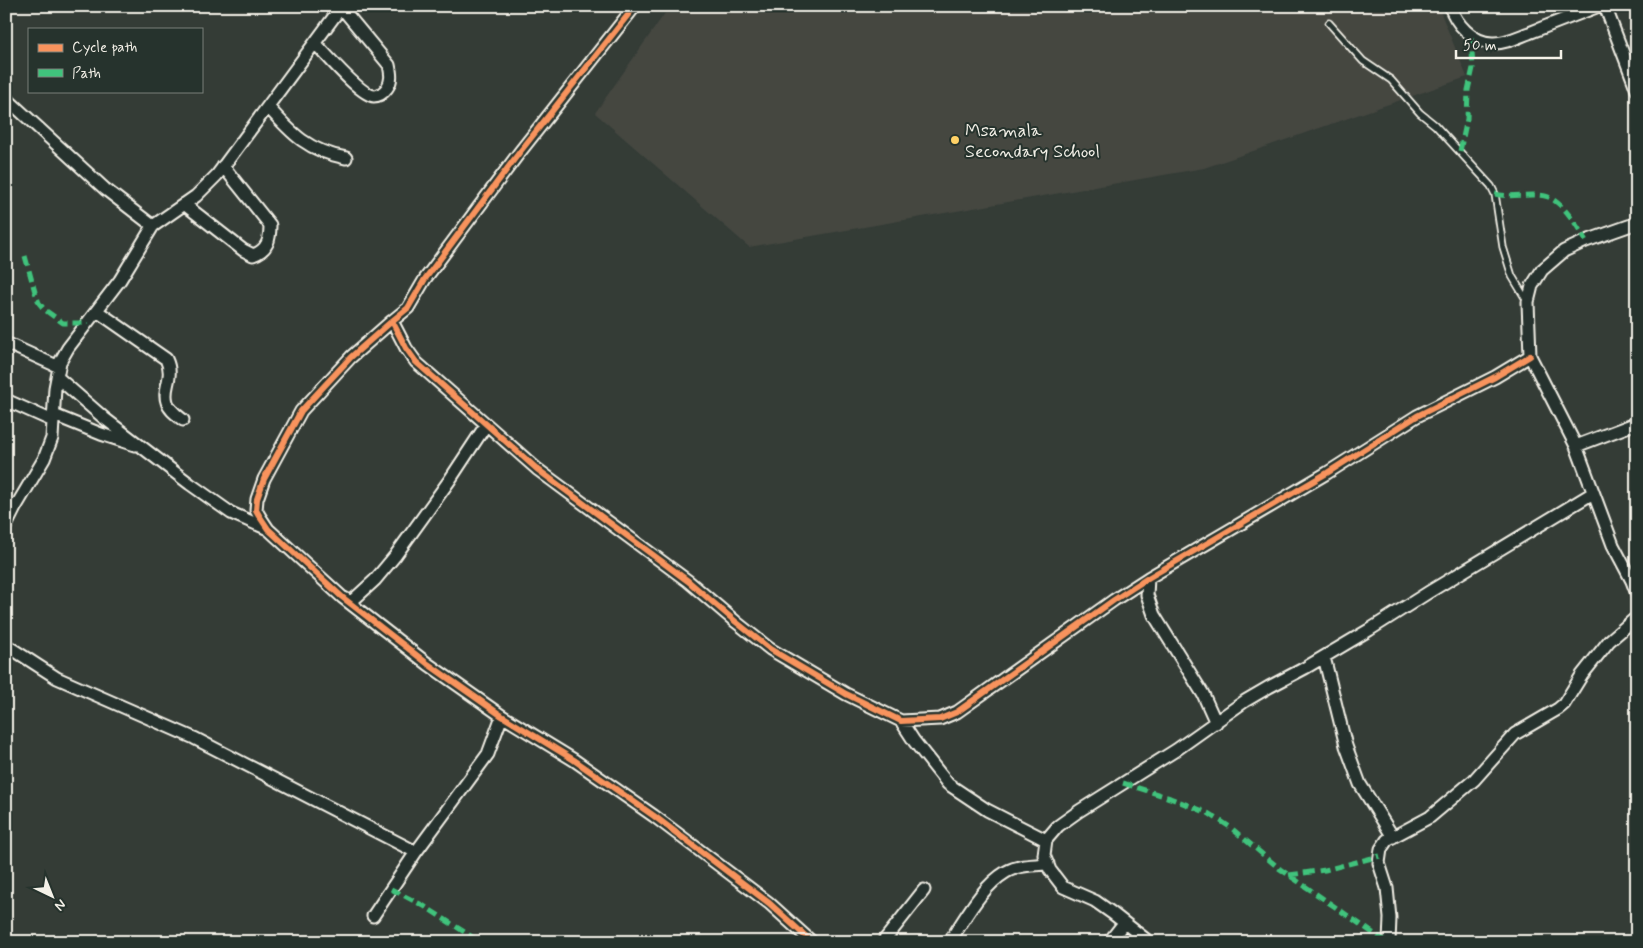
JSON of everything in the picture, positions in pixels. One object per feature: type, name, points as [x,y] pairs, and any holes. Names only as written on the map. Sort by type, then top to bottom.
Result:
[{"type":"street","points":[[635,6],[518,153],[425,279],[408,308],[351,357],[301,411],[264,479],[256,510],[268,529],[342,597],[428,664],[502,716],[574,760],[654,816],[769,903],[812,942]]},
{"type":"street","points":[[1450,6],[1456,20],[1468,33],[1483,42],[1493,44],[1509,40],[1599,6]]},
{"type":"street","points":[[1605,6],[1637,90]]},
{"type":"street","points":[[6,526],[10,506],[44,459],[52,438],[58,372],[60,362],[68,348],[120,280],[152,226],[196,196],[223,166],[268,107],[315,43],[342,7],[389,66],[391,73],[388,86],[382,94],[374,96],[364,92],[315,43]]},
{"type":"street","points":[[6,98],[105,189],[152,226]]},
{"type":"street","points":[[268,107],[286,127],[308,145],[328,155],[346,158]]},
{"type":"street","points":[[184,204],[243,250],[253,254],[261,252],[267,244],[270,235],[270,225],[223,166]]},
{"type":"street","points":[[1637,224],[1586,241],[1564,251],[1542,270],[1532,286],[1528,302],[1530,356],[1576,446],[1613,546],[1637,594]]},
{"type":"street","points":[[97,312],[166,359],[170,368],[166,402],[171,410],[183,420]]},
{"type":"street","points":[[392,321],[406,348],[416,362],[538,469],[688,581],[770,649],[846,694],[901,720],[940,719],[957,712],[1114,600],[1148,578],[1326,473],[1417,416],[1495,377],[1530,356]]},
{"type":"street","points":[[6,343],[58,372],[104,418],[231,513],[268,529]]},
{"type":"street","points":[[6,400],[53,418],[141,447]]},
{"type":"street","points":[[1576,446],[1637,423]]},
{"type":"street","points":[[342,597],[351,602],[375,580],[449,481],[486,425]]},
{"type":"street","points":[[1149,942],[1095,902],[1064,887],[1050,870],[1044,855],[1046,840],[1058,826],[1078,811],[1176,750],[1245,701],[1324,657],[1593,493]]},
{"type":"street","points":[[1148,578],[1147,595],[1154,615],[1202,694],[1216,723]]},
{"type":"street","points":[[1389,942],[1390,918],[1387,888],[1379,863],[1381,849],[1387,840],[1430,817],[1474,780],[1515,734],[1558,710],[1564,704],[1582,675],[1609,641],[1637,617]]},
{"type":"street","points":[[6,645],[57,678],[194,738],[416,852]]},
{"type":"street","points":[[1324,657],[1346,746],[1360,784],[1392,837]]},
{"type":"street","points":[[373,916],[416,852],[488,754],[502,716]]},
{"type":"street","points":[[901,720],[914,741],[948,784],[987,810],[1046,840]]},
{"type":"street","points":[[949,942],[993,882],[1006,872],[1026,866],[1048,864]]},
{"type":"street","points":[[883,942],[924,890]]},
{"type":"street","points":[[1109,942],[1124,923]]},
{"type":"lane","points":[[1329,23],[1363,61],[1397,86],[1420,113],[1436,125],[1491,186],[1494,194],[1502,247],[1512,276],[1528,302]]},
{"type":"shaded area","name":"Msamala Secondary School","points":[[670,6],[1438,6],[1467,77],[1204,168],[749,247],[595,113]]},
{"type":"marked path","points":[[1460,151],[1467,119],[1468,90],[1473,68],[1471,35]]},
{"type":"marked path","points":[[1495,194],[1507,196],[1539,195],[1551,199],[1569,215],[1586,241]]},
{"type":"marked path","points":[[25,256],[39,303],[45,310],[63,323],[88,323]]},
{"type":"marked path","points":[[1123,783],[1208,813],[1230,827],[1280,869],[1386,942]]},
{"type":"marked path","points":[[1289,875],[1325,870],[1380,856]]},
{"type":"marked path","points":[[391,889],[424,906],[480,942]]},
{"type":"cycle path","points":[[635,6],[519,153],[425,279],[408,308],[392,321],[406,348],[416,362],[537,469],[688,581],[770,649],[846,694],[901,721],[940,719],[957,712],[1114,600],[1148,578],[1327,473],[1417,416],[1495,377],[1530,356]]},
{"type":"cycle path","points":[[392,321],[351,357],[301,411],[264,479],[257,499],[256,510],[268,529],[342,597],[428,664],[502,716],[574,760],[654,816],[769,903],[812,942]]},
{"type":"place","name":"Msamala Secondary School","points":[[955,140]]}]
